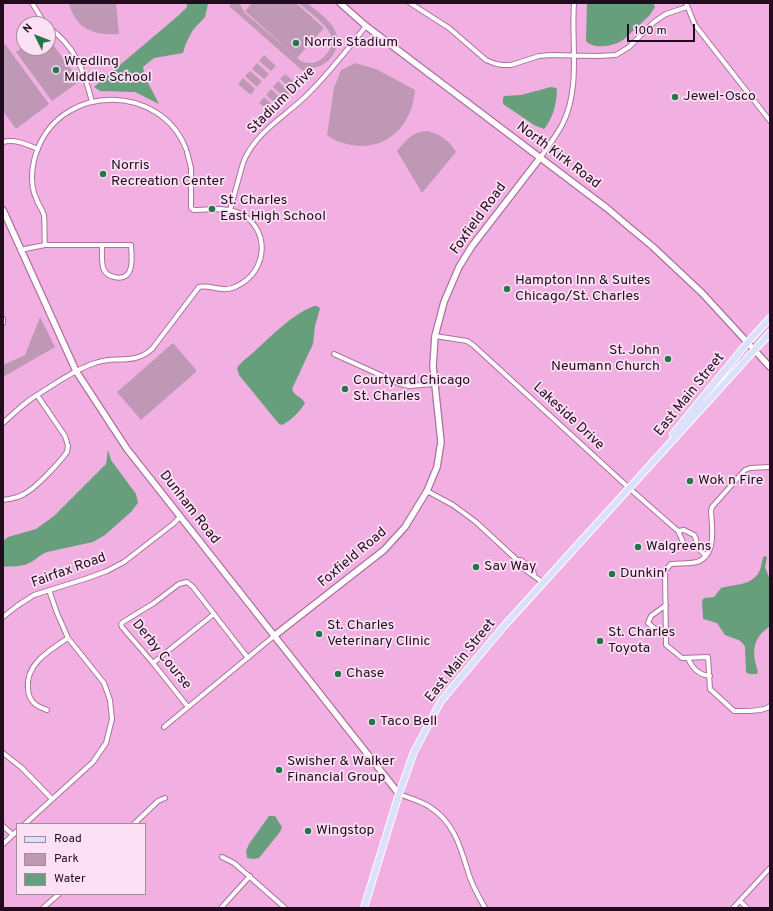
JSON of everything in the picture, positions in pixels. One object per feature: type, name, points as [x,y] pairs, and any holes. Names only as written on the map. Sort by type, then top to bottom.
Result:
[{"type":"main road","name":"East Main Street","points":[[629,488],[748,342],[770,318]]},
{"type":"main road","name":"East Main Street","points":[[364,908],[399,794],[414,752],[441,701],[504,626],[770,333]]},
{"type":"street","points":[[32,3],[41,16]]},
{"type":"street","name":"North Kirk Road","points":[[340,3],[366,26],[608,209],[652,246],[702,293],[770,366]]},
{"type":"street","points":[[410,3],[449,28],[486,60],[496,64],[511,65],[539,56],[551,54],[598,56],[616,55],[629,47],[654,22],[666,14],[687,5],[695,25],[770,121]]},
{"type":"street","points":[[540,158],[563,124],[572,90],[574,3]]},
{"type":"street","name":"Stadium Drive","points":[[230,210],[245,156],[260,136],[270,126],[308,94],[366,26]]},
{"type":"street","points":[[56,33],[76,56],[92,102]]},
{"type":"street","points":[[3,423],[37,395],[76,371],[93,363],[106,360],[132,359],[145,355],[152,349],[198,287],[203,286],[224,290],[236,287],[247,281],[254,273],[260,264],[262,254],[262,244],[256,225],[248,218],[230,210],[194,210],[191,208],[191,168],[182,141],[167,121],[159,114],[149,108],[120,99],[92,102],[76,108],[63,116],[45,134],[38,149],[32,177],[36,198],[44,214],[45,245]]},
{"type":"street","points":[[3,142],[15,141],[38,149]]},
{"type":"street","name":"Foxfield Road","points":[[164,727],[274,636],[384,550],[405,527],[427,491],[437,466],[442,442],[433,366],[436,336],[444,302],[459,267],[472,246],[540,158]]},
{"type":"street","name":"Dunham Road","points":[[3,210],[76,371],[128,449],[399,794]]},
{"type":"street","points":[[20,250],[45,245],[102,245],[131,245],[131,269],[126,276],[118,278],[110,276],[104,270],[102,245]]},
{"type":"street","name":"Lakeside Drive","points":[[436,336],[467,341],[473,345],[678,531],[684,544],[688,547],[696,546]]},
{"type":"street","points":[[334,354],[400,384],[409,386],[434,384]]},
{"type":"street","points":[[3,500],[13,499],[33,488],[67,452],[68,446],[65,436],[37,395]]},
{"type":"street","points":[[770,467],[750,468],[745,470],[712,507],[712,545],[706,556],[697,562],[671,564],[665,571],[666,644],[682,658],[708,657],[710,689],[734,711],[762,710],[770,706]]},
{"type":"street","points":[[427,491],[453,505],[476,522],[517,560],[521,560],[533,570],[534,575],[543,583]]},
{"type":"street","name":"Fairfax Road","points":[[3,617],[34,595],[88,578],[107,571],[124,562],[180,517]]},
{"type":"street","name":"Lakeside Drive","points":[[678,531],[684,530],[694,535],[696,539],[696,546],[706,556]]},
{"type":"street","name":"Derby Course","points":[[188,707],[122,627],[121,624],[123,622],[154,603],[183,582],[187,582],[193,587],[248,658]]},
{"type":"street","points":[[26,823],[93,762],[106,743],[112,719],[110,700],[104,683],[68,638],[57,613],[50,590]]},
{"type":"street","points":[[666,605],[652,616],[648,623],[660,633],[666,634]]},
{"type":"street","points":[[153,663],[214,614]]},
{"type":"street","points":[[47,710],[38,707],[32,702],[28,694],[27,684],[29,674],[44,654],[68,638]]},
{"type":"street","points":[[688,658],[698,673],[710,676]]},
{"type":"street","points":[[3,753],[22,768],[52,799]]},
{"type":"street","points":[[399,794],[430,807],[442,816],[451,827],[458,840],[476,893],[485,908]]},
{"type":"street","points":[[135,823],[158,801],[165,798]]},
{"type":"street","points":[[3,826],[13,835]]},
{"type":"street","points":[[3,844],[16,832]]},
{"type":"street","points":[[222,857],[234,863],[285,908]]},
{"type":"street","points":[[733,908],[770,868]]},
{"type":"street","points":[[221,908],[250,876]]},
{"type":"street","points":[[43,908],[58,895]]},
{"type":"street","points":[[740,901],[747,908]]},
{"type":"green space","points":[[69,3],[116,3],[119,34],[102,34],[87,29],[76,19]]},
{"type":"green space","name":"Norris Stadium","points":[[232,3],[239,3],[245,13],[296,57],[245,11],[252,3],[296,3],[324,28],[297,58],[303,62],[310,63],[317,62],[327,53],[332,40],[328,29],[299,3],[307,3],[325,17],[333,27],[336,34],[336,49],[328,61],[315,68],[307,68],[304,72],[229,6]]},
{"type":"green space","points":[[5,44],[49,104],[16,129],[3,111],[3,46]]},
{"type":"green space","points":[[56,49],[80,81],[52,101],[19,56],[56,56]]},
{"type":"green space","points":[[264,55],[276,66],[271,71],[259,61]]},
{"type":"green space","points":[[257,63],[269,74],[264,79],[252,69]]},
{"type":"green space","points":[[355,63],[376,69],[415,90],[413,104],[408,116],[401,127],[392,136],[382,142],[357,146],[335,140],[327,135],[334,88],[341,70]]},
{"type":"green space","points":[[250,71],[262,81],[257,87],[245,76]]},
{"type":"green space","points":[[285,74],[297,84],[292,90],[280,79]]},
{"type":"green space","points":[[243,78],[255,89],[251,95],[238,84]]},
{"type":"green space","points":[[278,81],[290,92],[285,98],[273,87]]},
{"type":"green space","points":[[271,89],[283,100],[278,106],[266,95]]},
{"type":"green space","points":[[264,97],[276,108],[272,113],[259,103]]},
{"type":"green space","points":[[427,131],[444,138],[456,152],[422,193],[397,151],[406,140],[413,135]]},
{"type":"green space","points":[[40,317],[55,347],[3,377],[3,365],[25,355]]},
{"type":"green space","points":[[173,343],[197,371],[141,420],[117,392]]},
{"type":"water","points":[[187,3],[208,4],[205,17],[193,30],[186,43],[183,53],[154,58],[143,67],[145,77],[159,104],[135,92],[100,91],[94,87],[179,15],[187,7]]},
{"type":"water","points":[[587,3],[653,3],[655,7],[649,16],[623,40],[615,44],[599,46],[590,44],[586,41]]},
{"type":"water","points":[[551,87],[557,89],[556,99],[552,115],[544,129],[534,125],[503,104],[504,96],[521,95]]},
{"type":"water","points":[[314,306],[320,308],[315,326],[313,344],[292,389],[294,393],[305,403],[295,416],[282,425],[279,424],[239,375],[237,368],[283,326],[298,314]]},
{"type":"water","points":[[108,450],[111,460],[136,494],[138,503],[131,512],[105,535],[93,542],[47,552],[30,563],[24,565],[3,567],[3,541],[8,537],[36,529],[54,516],[106,464]]},
{"type":"water","points":[[764,556],[767,557],[765,567],[770,580],[770,626],[762,632],[755,644],[754,653],[758,672],[757,674],[749,674],[746,672],[745,647],[739,640],[725,635],[717,623],[703,619],[702,601],[704,598],[714,597],[721,588],[742,584],[752,580],[756,577],[761,568]]},
{"type":"water","points":[[269,816],[275,816],[282,827],[280,832],[259,858],[247,858],[246,851],[249,844]]},
{"type":"place","name":"Norris Stadium","points":[[296,43]]},
{"type":"place","name":"Wredling Middle School","points":[[56,70]]},
{"type":"place","name":"Jewel-Osco","points":[[675,97]]},
{"type":"place","name":"Norris Recreation Center","points":[[103,174]]},
{"type":"place","name":"St. Charles East High School","points":[[212,209]]},
{"type":"place","name":"Hampton Inn & Suites Chicago/St. Charles","points":[[507,289]]},
{"type":"place","name":"St. John Neumann Church","points":[[668,359]]},
{"type":"place","name":"Courtyard Chicago St. Charles","points":[[345,389]]},
{"type":"place","name":"Wok n Fire","points":[[690,481]]},
{"type":"place","name":"Walgreens","points":[[638,547]]},
{"type":"place","name":"Sav Way","points":[[476,567]]},
{"type":"place","name":"Dunkin'","points":[[612,574]]},
{"type":"place","name":"St. Charles Veterinary Clinic","points":[[319,634]]},
{"type":"place","name":"St. Charles Toyota","points":[[600,641]]},
{"type":"place","name":"Chase","points":[[338,674]]},
{"type":"place","name":"Taco Bell","points":[[372,722]]},
{"type":"place","name":"Swisher & Walker Financial Group","points":[[279,770]]},
{"type":"place","name":"Wingstop","points":[[308,831]]}]
